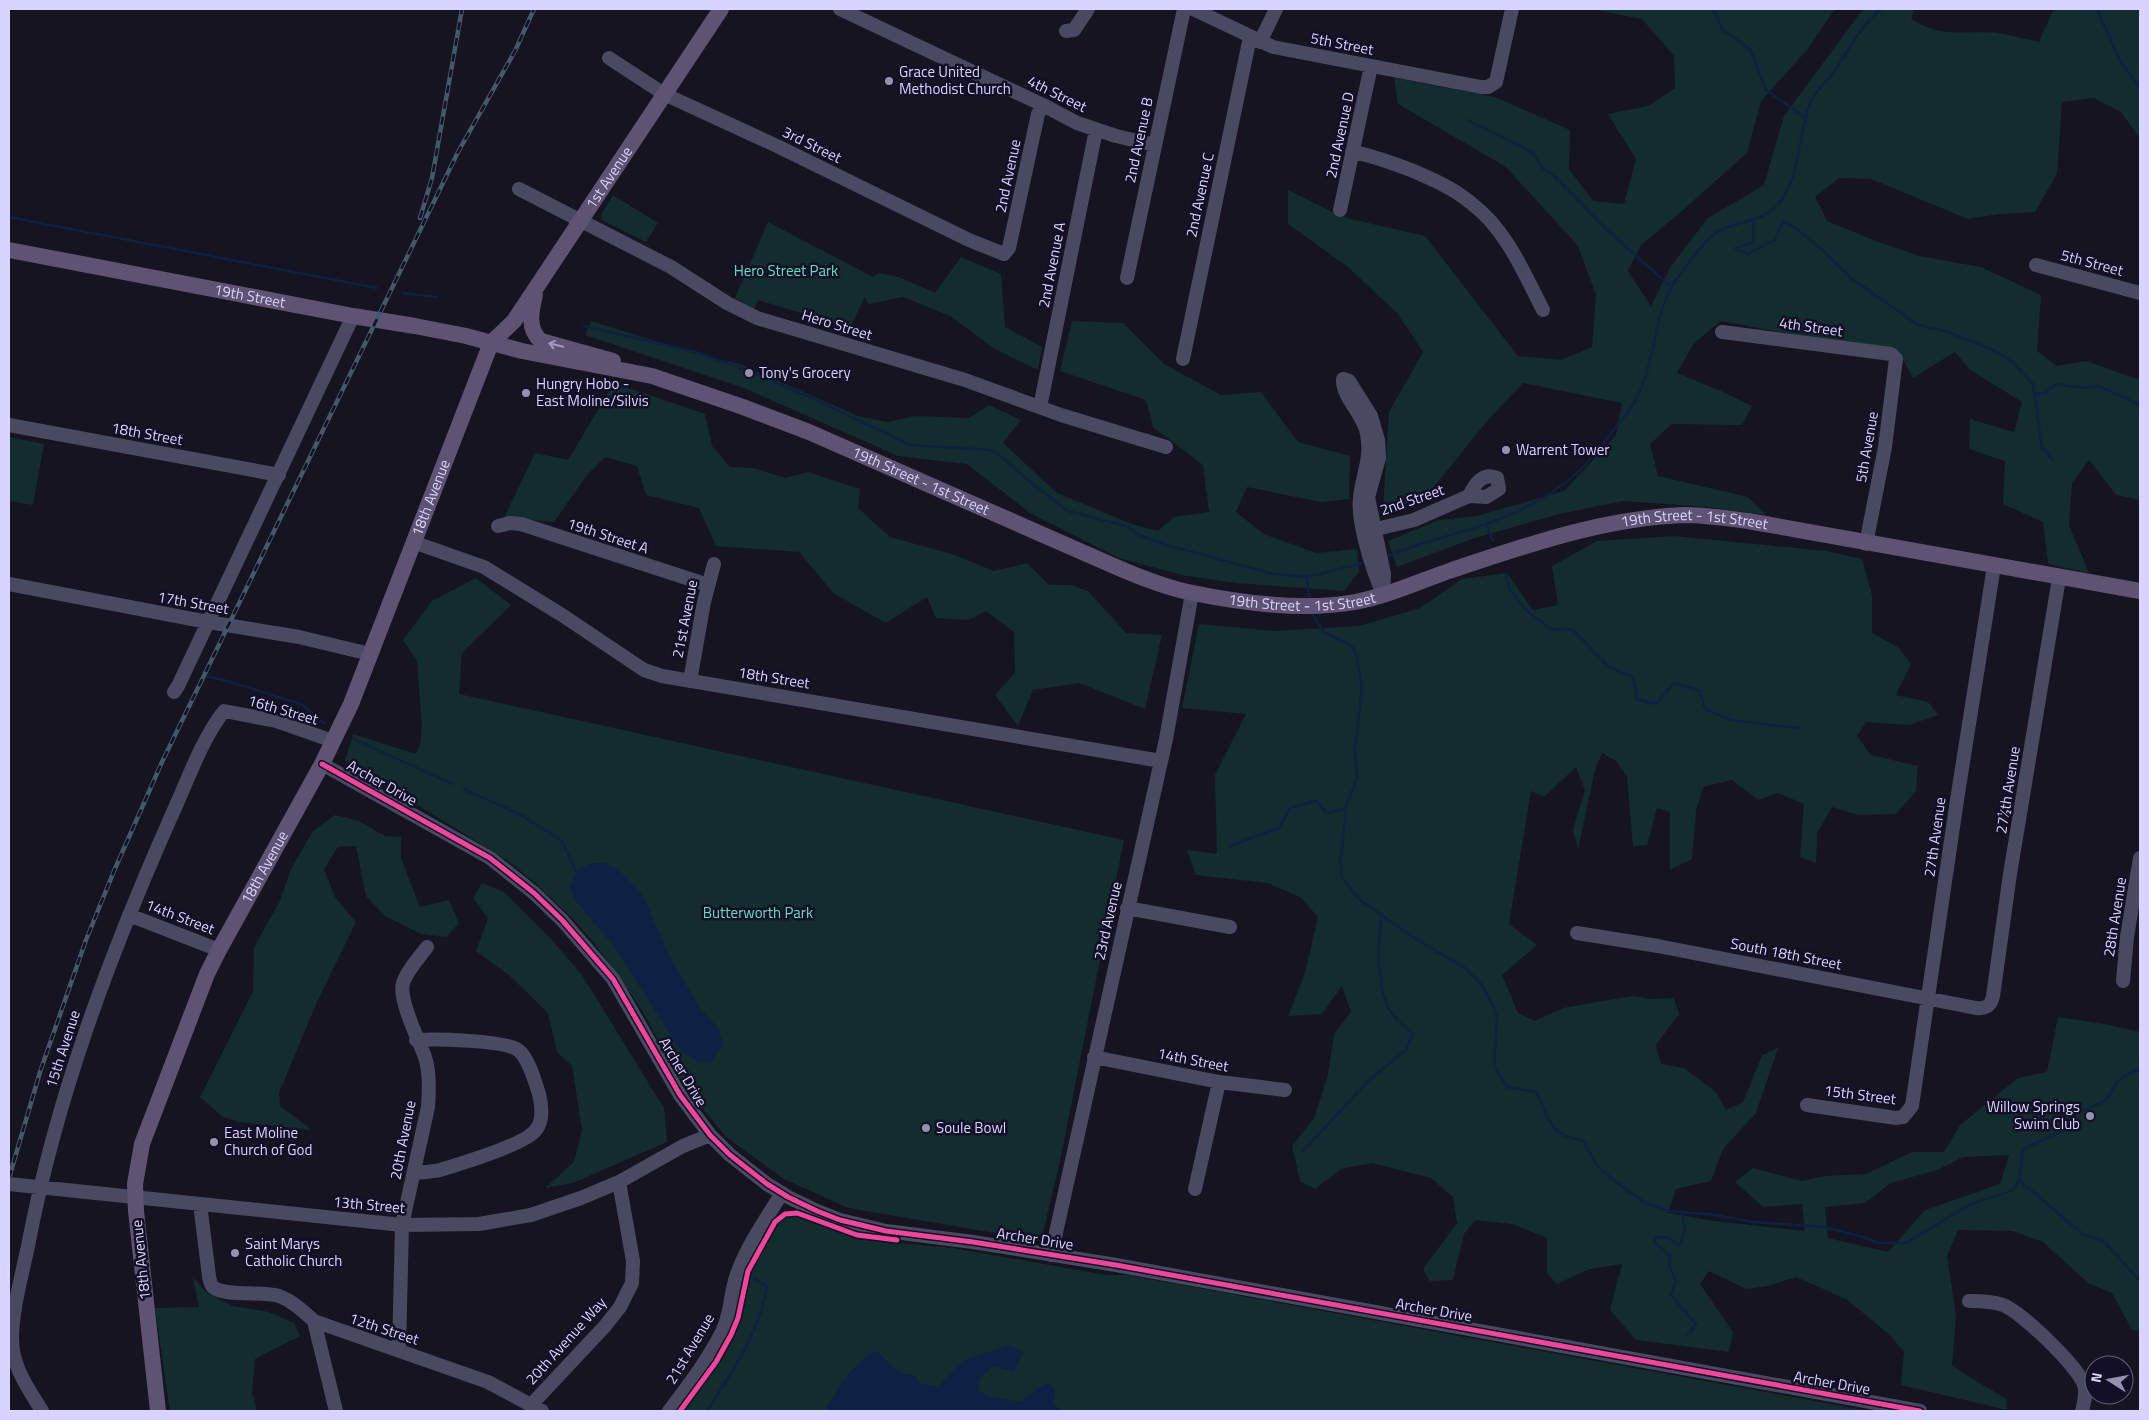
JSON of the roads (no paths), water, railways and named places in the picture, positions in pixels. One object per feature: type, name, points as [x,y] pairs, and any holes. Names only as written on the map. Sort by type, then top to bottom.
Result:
[{"type":"main road","name":"1st Avenue","points":[[491,343],[514,321],[722,9]]},
{"type":"main road","name":"19th Street","points":[[9,250],[353,316],[415,326],[491,343]]},
{"type":"main road","points":[[536,288],[531,321],[534,332],[542,340],[598,355],[652,376]]},
{"type":"main road","name":"19th Street - 1st Street","points":[[491,343],[522,351],[652,376],[743,407],[809,432],[1147,580],[1192,593],[1274,604],[1310,605],[1354,602],[1384,594],[1530,544],[1593,528],[1652,518],[1702,515],[2140,591]]},
{"type":"main road","name":"18th Avenue","points":[[158,1411],[135,1196],[142,1144],[207,974],[322,764],[351,704],[491,343]]},
{"type":"street","name":"4th Street","points":[[840,9],[1077,122],[1096,130],[1156,145]]},
{"type":"street","points":[[1066,31],[1074,30],[1088,9]]},
{"type":"street","name":"2nd Avenue B","points":[[1126,278],[1184,9]]},
{"type":"street","name":"5th Street","points":[[1193,9],[1273,47],[1481,87],[1492,85],[1496,82],[1512,9]]},
{"type":"street","name":"2nd Avenue C","points":[[1183,359],[1255,40],[1276,9]]},
{"type":"street","name":"3rd Street","points":[[609,58],[664,94],[777,146],[960,236],[1004,254]]},
{"type":"street","name":"2nd Avenue D","points":[[1340,210],[1371,66]]},
{"type":"street","name":"2nd Avenue","points":[[1004,254],[1009,248],[1038,114],[1043,105]]},
{"type":"street","name":"2nd Avenue A","points":[[1040,407],[1096,130]]},
{"type":"street","points":[[1352,152],[1399,166],[1437,181],[1472,203],[1488,220],[1517,258],[1543,310]]},
{"type":"street","name":"Hero Street","points":[[518,189],[671,267],[733,307],[757,318],[965,380],[1040,407],[1166,447]]},
{"type":"street","name":"5th Street","points":[[2036,264],[2140,292]]},
{"type":"street","points":[[174,692],[353,316]]},
{"type":"street","name":"4th Street","points":[[1722,332],[1891,354],[1894,356]]},
{"type":"street","name":"5th Avenue","points":[[1866,544],[1894,389],[1897,362],[1894,356]]},
{"type":"street","points":[[1370,531],[1359,507],[1369,459],[1369,441],[1362,418],[1342,387],[1343,379],[1349,381],[1371,416],[1378,440],[1379,458],[1368,497],[1374,573],[1384,594]]},
{"type":"street","name":"18th Street","points":[[9,425],[279,474]]},
{"type":"street","name":"2nd Street","points":[[1370,531],[1414,520],[1469,496]]},
{"type":"street","name":"19th Street A","points":[[498,526],[510,523],[521,524],[708,585]]},
{"type":"street","name":"18th Street","points":[[413,542],[484,567],[562,615],[644,670],[662,676],[1161,761]]},
{"type":"street","name":"21st Avenue","points":[[690,681],[708,585],[714,564]]},
{"type":"street","name":"27th Avenue","points":[[1908,1112],[1914,1097],[1994,566]]},
{"type":"street","name":"27½th Avenue","points":[[1988,1006],[1993,996],[2010,874],[2059,578]]},
{"type":"street","name":"17th Street","points":[[9,584],[208,622],[299,637],[370,654]]},
{"type":"street","name":"23rd Avenue","points":[[1051,1255],[1161,761],[1192,593]]},
{"type":"street","name":"16th Street","points":[[224,711],[276,721],[333,741]]},
{"type":"street","name":"15th Avenue","points":[[42,1411],[18,1370],[12,1338],[39,1187],[86,1027],[129,915],[198,757],[217,720],[224,711]]},
{"type":"street","name":"Archer Drive","points":[[322,764],[490,858],[534,893],[562,920],[613,979],[680,1095],[710,1135],[730,1155],[782,1193],[818,1211],[862,1226],[1051,1255],[1244,1288],[1920,1411]]},
{"type":"street","name":"28th Avenue","points":[[2123,981],[2127,937],[2140,858]]},
{"type":"street","points":[[1127,908],[1230,927]]},
{"type":"street","name":"14th Street","points":[[129,915],[219,950]]},
{"type":"street","name":"South 18th Street","points":[[1577,933],[1658,946],[1787,972],[1928,997],[1976,1008],[1988,1006]]},
{"type":"street","name":"20th Avenue","points":[[399,1350],[402,1225],[428,1107],[429,1088],[425,1058],[416,1040],[402,988],[408,974],[427,947]]},
{"type":"street","points":[[414,1173],[439,1170],[499,1151],[533,1133],[540,1121],[542,1110],[536,1085],[526,1059],[520,1051],[510,1046],[432,1039],[416,1040]]},
{"type":"street","name":"14th Street","points":[[1094,1057],[1219,1082],[1286,1090]]},
{"type":"street","points":[[1195,1190],[1219,1082]]},
{"type":"street","name":"15th Street","points":[[1807,1105],[1889,1118],[1903,1117],[1908,1112]]},
{"type":"street","name":"13th Street","points":[[9,1184],[402,1225],[458,1226],[502,1222],[556,1208],[619,1182],[683,1146],[710,1135]]},
{"type":"street","name":"20th Avenue Way","points":[[536,1408],[605,1326],[630,1289],[633,1262],[619,1182]]},
{"type":"street","name":"21st Avenue","points":[[670,1411],[689,1386],[722,1331],[729,1315],[736,1276],[782,1193]]},
{"type":"street","name":"12th Street","points":[[200,1204],[209,1276],[212,1286],[215,1288],[227,1292],[258,1293],[282,1297],[300,1308],[314,1322],[488,1382],[536,1408]]},
{"type":"street","points":[[1969,1301],[2002,1304],[2015,1312],[2045,1338],[2083,1382],[2085,1397],[2082,1411]]},
{"type":"street","points":[[314,1322],[336,1411]]},
{"type":"water","points":[[590,863],[604,863],[618,869],[642,894],[673,963],[700,1008],[718,1028],[723,1044],[712,1061],[699,1062],[682,1052],[613,945],[576,901],[570,888],[576,871]]},
{"type":"water","points":[[1009,1345],[1023,1352],[1014,1371],[993,1366],[980,1378],[978,1390],[987,1396],[1020,1402],[1048,1383],[1055,1389],[1053,1404],[1063,1411],[825,1411],[852,1370],[859,1362],[874,1352],[879,1353],[898,1371],[914,1375],[920,1383],[937,1387],[962,1361]]},
{"type":"waterway","points":[[1713,9],[1723,30],[1750,49],[1766,90],[1806,118]]},
{"type":"waterway","points":[[1384,558],[1409,548],[1500,519],[1527,507],[1565,483],[1587,463],[1634,403],[1647,372],[1663,307],[1669,291],[1678,277],[1700,248],[1714,234],[1724,228],[1763,216],[1780,202],[1787,191],[1795,170],[1812,98],[1834,72],[1867,22],[1882,9]]},
{"type":"waterway","points":[[2097,9],[2119,59],[2140,88]]},
{"type":"waterway","points":[[1467,120],[1532,152],[1543,169],[1551,173],[1606,229],[1671,287]]},
{"type":"waterway","points":[[9,217],[377,288]]},
{"type":"waterway","points":[[1754,220],[1753,243],[1735,248],[1748,254],[1775,240],[1783,222],[1794,227],[1820,248],[1852,279],[1918,325],[1945,331],[1996,351],[2012,362],[2033,384],[2042,447],[2053,460]]},
{"type":"waterway","points":[[403,293],[437,297]]},
{"type":"waterway","points":[[584,326],[696,352],[746,370],[814,399],[910,445],[990,450],[1002,457],[1068,511],[1126,526],[1139,535],[1167,545],[1274,574],[1307,577],[1367,562]]},
{"type":"waterway","points":[[2035,394],[2045,393],[2056,384],[2081,388],[2099,386],[2140,405]]},
{"type":"waterway","points":[[1486,524],[1493,541]]},
{"type":"waterway","points":[[1505,574],[1510,589],[1527,611],[1550,628],[1573,630],[1609,667],[1633,677],[1637,699],[1656,704],[1674,683],[1700,691],[1705,709],[1731,720],[1798,728]]},
{"type":"waterway","points":[[1307,577],[1309,600]]},
{"type":"waterway","points":[[1311,613],[1324,632],[1349,644],[1355,650],[1362,688],[1355,748],[1357,779],[1345,809],[1340,862],[1342,878],[1360,900],[1413,937],[1465,968],[1482,985],[1494,1007],[1497,1019],[1494,1067],[1507,1087],[1536,1092],[1552,1125],[1565,1136],[1583,1141],[1596,1164],[1612,1179],[1645,1203],[1669,1211],[1716,1215],[1752,1222],[1824,1227],[1879,1243],[1906,1243],[1971,1204],[2008,1192],[2014,1188],[2019,1180],[2023,1150],[2066,1129],[2076,1113],[2104,1101],[2115,1085],[2122,1079],[2134,1070],[2140,1071]]},
{"type":"waterway","points":[[204,676],[224,680],[301,704],[324,723]]},
{"type":"waterway","points":[[354,739],[452,784]]},
{"type":"waterway","points":[[464,789],[521,815],[562,841],[576,871]]},
{"type":"waterway","points":[[1230,846],[1279,828],[1290,808],[1316,801],[1327,813],[1344,809]]},
{"type":"waterway","points":[[1302,1152],[1371,1078],[1406,1050],[1413,1034],[1393,1015],[1383,994],[1380,967],[1381,915]]},
{"type":"waterway","points":[[2019,1180],[2084,1235],[2103,1240],[2140,1281]]},
{"type":"waterway","points":[[1682,1212],[1685,1227],[1680,1245],[1666,1237],[1656,1236],[1654,1242],[1670,1256],[1669,1265],[1676,1281],[1671,1295],[1696,1324],[1687,1336]]},
{"type":"waterway","points":[[707,1411],[751,1337],[763,1305],[767,1287],[754,1278]]},
{"type":"railway","points":[[420,218],[432,178],[462,9]]},
{"type":"railway","points":[[9,1178],[40,1072],[86,940],[162,762],[458,152],[515,51],[534,9]]},
{"type":"place","name":"Grace United Methodist Church","points":[[889,81]]},
{"type":"place","name":"Tony's Grocery","points":[[749,373]]},
{"type":"place","name":"Hungry Hobo - East Moline/Silvis","points":[[526,393]]},
{"type":"place","name":"Warrent Tower","points":[[1506,450]]},
{"type":"place","name":"Willow Springs Swim Club","points":[[2090,1116]]},
{"type":"place","name":"Soule Bowl","points":[[926,1128]]},
{"type":"place","name":"East Moline Church of God","points":[[214,1142]]},
{"type":"place","name":"Saint Marys Catholic Church","points":[[235,1253]]},
{"type":"park label","name":"Hero Street Park","points":[[786,271]]},
{"type":"park label","name":"Butterworth Park","points":[[758,913]]}]
